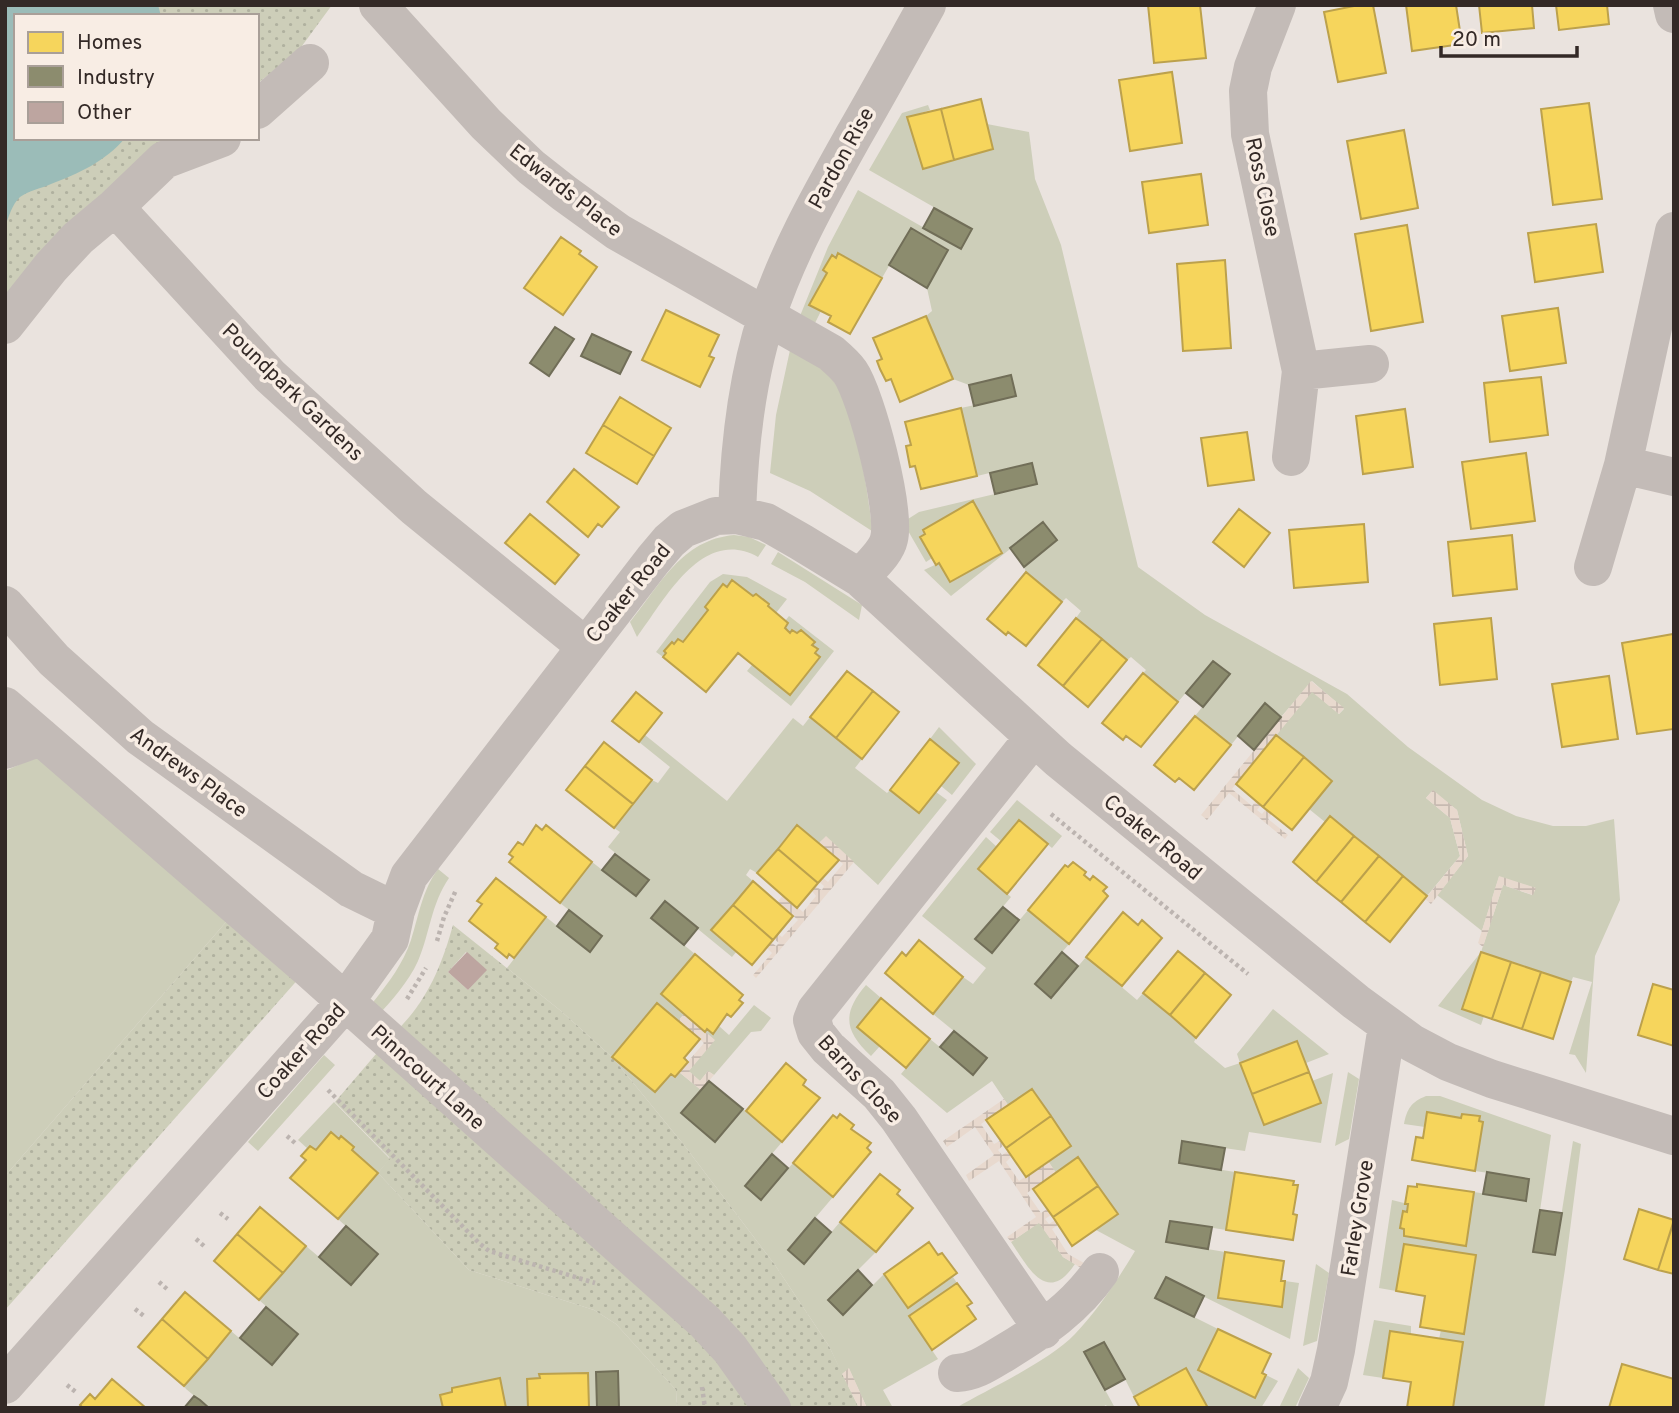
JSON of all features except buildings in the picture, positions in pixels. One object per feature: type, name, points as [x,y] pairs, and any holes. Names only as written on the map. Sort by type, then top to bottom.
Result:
[{"type":"street","name":"Pardon Rise","points":[[737,515],[738,474],[746,412],[767,317],[808,217],[927,5]]},
{"type":"street","name":"Ross Close","points":[[1277,5],[1253,67],[1248,91],[1250,134],[1301,371],[1291,457]]},
{"type":"street","points":[[1672,5],[1674,14]]},
{"type":"street","name":"Edwards Place","points":[[397,12],[486,124],[531,167],[618,232],[767,317]]},
{"type":"street","points":[[259,108],[310,63]]},
{"type":"street","points":[[5,325],[78,238],[116,206],[164,159],[216,140]]},
{"type":"street","name":"Poundpark Gardens","points":[[116,206],[270,376],[414,507],[585,646]]},
{"type":"street","points":[[1593,567],[1623,465],[1674,231]]},
{"type":"street","points":[[767,317],[841,362],[851,373],[864,401],[889,503],[890,535],[889,543],[860,578]]},
{"type":"street","points":[[1301,371],[1370,364]]},
{"type":"street","points":[[1623,465],[1674,477]]},
{"type":"street","name":"Coaker Road","points":[[5,1385],[345,1002],[390,939],[396,911],[409,876],[669,541],[683,529],[716,516],[737,515],[766,522],[860,578],[1034,737],[1205,881],[1387,1026],[1427,1052],[1577,1108],[1674,1136]]},
{"type":"street","name":"Andrews Place","points":[[5,605],[54,660],[140,737],[352,889],[396,911]]},
{"type":"street","name":"Pinncourt Lane","points":[[5,706],[167,845],[705,1322],[730,1349],[772,1408]]},
{"type":"street","points":[[5,750],[41,737]]},
{"type":"street","name":"Barns Close","points":[[1034,737],[816,1010],[812,1020],[816,1033],[828,1048],[879,1094],[899,1119],[1043,1330]]},
{"type":"street","name":"Farley Grove","points":[[1317,1408],[1329,1382],[1336,1350],[1387,1026]]},
{"type":"street","points":[[957,1373],[971,1372],[1043,1330],[1083,1294],[1100,1272]]},
{"type":"path","points":[[434,947],[458,887]]},
{"type":"path","points":[[379,1033],[412,992],[430,957]]},
{"type":"path","points":[[328,1090],[478,1243],[489,1251],[602,1286]]},
{"type":"path","points":[[287,1136],[295,1143]]},
{"type":"path","points":[[220,1213],[228,1219]]},
{"type":"path","points":[[197,1239],[204,1246]]},
{"type":"path","points":[[159,1282],[167,1289]]},
{"type":"path","points":[[135,1309],[144,1316]]},
{"type":"path","points":[[698,1378],[705,1408]]},
{"type":"path","points":[[67,1385],[76,1393]]},
{"type":"green space","points":[[5,5],[332,5],[299,50],[259,82],[259,14],[14,14],[14,140],[189,140],[164,160],[5,344]]},
{"type":"green space","points":[[928,105],[930,110],[907,118],[923,169],[987,124],[1029,132],[1035,179],[1061,245],[1138,567],[1205,615],[1347,694],[1408,747],[1482,800],[1516,816],[1553,826],[1586,826],[1614,819],[1620,900],[1595,956],[1586,1073],[1575,1055],[1569,1054],[1592,982],[1573,977],[1571,982],[1481,952],[1503,885],[1532,895],[1535,888],[1499,877],[1482,931],[1437,895],[1468,856],[1457,810],[1432,791],[1426,798],[1450,818],[1460,856],[1427,896],[1330,816],[1325,822],[1309,809],[1332,781],[1276,735],[1312,691],[1339,714],[1344,709],[1312,681],[1281,717],[1265,703],[1231,745],[1195,716],[1229,674],[1213,661],[1178,702],[1143,673],[1146,670],[1131,657],[1127,660],[1076,618],[1081,611],[1066,598],[1062,602],[1026,572],[1024,567],[1057,540],[1043,523],[951,596],[924,570],[939,563],[951,582],[1002,553],[973,501],[920,537],[932,558],[926,562],[907,529],[908,519],[919,512],[1037,484],[1032,463],[977,476],[961,408],[1016,396],[1011,375],[969,385],[953,379],[926,316],[932,311],[927,288],[948,250],[911,228],[882,278],[839,253],[836,258],[832,255],[823,270],[827,273],[810,305],[821,311],[814,325],[800,316],[828,247],[858,190],[961,249],[972,229],[869,170],[902,113]]},
{"type":"green space","points":[[790,350],[823,369],[834,381],[843,399],[858,445],[872,531],[810,491],[770,473],[776,415]]},
{"type":"green space","points":[[734,535],[749,537],[766,545],[758,557],[738,550],[719,551],[702,559],[673,587],[637,637],[630,622],[674,566],[700,545]]},
{"type":"green space","points":[[778,552],[862,605],[859,620],[805,582],[771,564]]},
{"type":"green space","points":[[723,574],[747,577],[787,599],[776,613],[756,594],[753,596],[723,585],[683,642],[678,639],[674,644],[671,643],[663,657],[656,652],[710,582]]},
{"type":"green space","points":[[789,616],[834,651],[791,706],[747,671],[752,665],[790,695],[820,658],[815,653],[818,649],[812,645],[815,642],[801,630],[797,633],[792,630],[790,633],[785,628],[788,623],[785,621]]},
{"type":"green space","points":[[810,717],[862,759],[855,768],[887,793],[890,790],[919,813],[936,792],[947,800],[878,885],[826,837],[819,843],[797,825],[757,873],[750,869],[746,875],[753,881],[711,930],[737,951],[732,957],[665,902],[651,918],[695,954],[661,994],[684,1014],[678,1021],[657,1003],[612,1056],[655,1092],[671,1074],[675,1077],[679,1072],[701,1090],[682,1113],[715,1141],[743,1109],[782,1142],[745,1186],[761,1200],[793,1163],[833,1197],[788,1250],[804,1264],[840,1222],[876,1252],[828,1300],[843,1315],[884,1274],[908,1308],[953,1277],[957,1283],[909,1316],[938,1359],[883,1390],[893,1408],[867,1408],[849,1369],[842,1374],[829,1346],[775,1265],[684,1145],[612,1057],[561,1011],[507,968],[546,917],[590,952],[602,936],[560,903],[592,862],[636,896],[649,880],[608,847],[620,832],[614,828],[652,780],[658,783],[670,767],[639,742],[645,735],[727,801],[793,718],[803,726]]},
{"type":"green space","points":[[939,727],[976,764],[952,795],[941,786],[959,763],[930,739]]},
{"type":"green space","points":[[47,752],[233,914],[5,1176],[5,771]]},
{"type":"green space","points":[[1017,800],[1062,836],[1052,848],[1019,820],[1002,842],[990,832]]},
{"type":"green space","points":[[986,837],[997,847],[979,870],[1011,897],[976,939],[992,953],[1028,910],[1069,944],[1035,984],[1051,998],[1086,957],[1137,1000],[1143,993],[1196,1038],[1194,1042],[1225,1068],[1240,1063],[1237,1054],[1273,1009],[1329,1054],[1306,1063],[1297,1041],[1264,1125],[1321,1103],[1312,1081],[1333,1073],[1321,1143],[1249,1132],[1245,1151],[1182,1142],[1179,1163],[1235,1172],[1226,1230],[1170,1221],[1166,1242],[1225,1252],[1218,1297],[1282,1306],[1285,1281],[1299,1283],[1290,1339],[1166,1278],[1156,1298],[1218,1329],[1198,1371],[1255,1398],[1266,1375],[1278,1381],[1261,1408],[1208,1408],[1186,1369],[1134,1397],[1125,1379],[1085,1353],[1115,1408],[1108,1408],[1106,1405],[1101,1408],[956,1408],[1050,1355],[1064,1344],[1100,1305],[1135,1251],[1096,1230],[1118,1214],[1078,1158],[1056,1173],[1048,1161],[1071,1146],[1032,1089],[1008,1105],[992,1081],[947,1113],[901,1074],[930,1039],[973,1074],[987,1058],[933,1014],[963,977],[973,984],[986,968],[922,916]]},
{"type":"green space","points":[[438,869],[449,878],[434,908],[418,961],[393,999],[375,1019],[374,1001],[404,957],[425,895]]},
{"type":"green space","points":[[233,914],[301,976],[5,1310],[5,1176]]},
{"type":"green space","points":[[453,925],[561,1011],[612,1057],[684,1145],[775,1265],[829,1346],[859,1408],[783,1408],[392,1035],[423,998]],"holes":[[[466,952],[486,970],[468,990],[448,972]]]},
{"type":"green space","points":[[1481,952],[1462,1009],[1484,1016],[1481,1025],[1438,1006]]},
{"type":"green space","points":[[866,985],[881,998],[857,1027],[880,1046],[871,1056],[855,1038],[849,1022],[853,1004]]},
{"type":"green space","points":[[754,1005],[771,1018],[761,1031],[751,1032],[714,1075],[708,1071],[700,1081],[688,1071],[714,1040],[705,1032],[707,1029],[713,1034],[719,1026],[729,1035]]},
{"type":"green space","points":[[382,1047],[692,1324],[761,1408],[677,1408],[676,1390],[616,1324],[594,1310],[469,1270],[378,1173],[390,1158],[335,1102]]},
{"type":"green space","points":[[324,1055],[335,1065],[258,1151],[248,1142]]},
{"type":"green space","points":[[1348,1072],[1359,1079],[1349,1139],[1335,1146]]},
{"type":"green space","points":[[1426,1096],[1440,1096],[1551,1135],[1534,1252],[1555,1255],[1573,1141],[1581,1144],[1544,1408],[1453,1408],[1463,1343],[1439,1339],[1441,1330],[1464,1334],[1476,1255],[1404,1244],[1396,1291],[1379,1288],[1392,1200],[1408,1204],[1407,1212],[1403,1212],[1401,1228],[1466,1245],[1474,1192],[1526,1200],[1529,1179],[1475,1171],[1483,1122],[1479,1121],[1480,1116],[1463,1114],[1461,1118],[1427,1113],[1425,1127],[1404,1124],[1410,1107]]},
{"type":"green space","points":[[334,1102],[390,1159],[378,1173],[332,1132],[316,1150],[310,1146],[308,1149],[298,1140]]},
{"type":"green space","points":[[378,1173],[469,1270],[594,1310],[616,1324],[676,1390],[677,1408],[619,1408],[618,1371],[596,1372],[597,1408],[589,1408],[588,1373],[540,1374],[528,1408],[506,1408],[499,1378],[452,1388],[452,1392],[440,1395],[443,1408],[209,1408],[184,1386],[231,1331],[271,1365],[298,1334],[259,1300],[306,1246],[351,1284],[352,1232],[338,1219]]},
{"type":"green space","points":[[1039,1222],[1063,1257],[1075,1264],[1056,1282],[1047,1282],[1031,1271],[1011,1242]]},
{"type":"green space","points":[[1316,1264],[1329,1273],[1317,1341],[1303,1346]]},
{"type":"green space","points":[[1374,1320],[1411,1326],[1411,1334],[1390,1331],[1383,1378],[1363,1375]]},
{"type":"green space","points":[[1298,1368],[1309,1378],[1295,1408],[1279,1408]]},
{"type":"shaded area","points":[[1311,681],[1344,708],[1339,714],[1312,692],[1232,789],[1252,806],[1256,801],[1261,805],[1257,810],[1262,814],[1266,809],[1272,813],[1268,819],[1288,835],[1285,839],[1229,793],[1207,820],[1201,815]]},
{"type":"shaded area","points":[[1433,790],[1457,810],[1468,856],[1431,904],[1425,899],[1460,856],[1450,818],[1426,798]]},
{"type":"shaded area","points":[[826,836],[854,862],[756,978],[753,975],[772,953],[766,947],[771,942],[776,946],[779,943],[774,939],[778,934],[782,937],[798,920],[777,902],[783,895],[803,912],[816,896],[812,891],[816,887],[822,890],[824,886],[819,882],[823,878],[828,882],[843,864],[819,843]]},
{"type":"shaded area","points":[[1499,876],[1536,888],[1533,895],[1503,885],[1483,947],[1478,943]]},
{"type":"shaded area","points":[[684,1014],[715,1040],[689,1071],[700,1081],[708,1071],[714,1075],[701,1090],[679,1072],[704,1043],[678,1021]]},
{"type":"shaded area","points":[[1004,1099],[1008,1105],[981,1124],[994,1144],[1000,1141],[1004,1145],[998,1150],[1002,1155],[1008,1151],[1011,1157],[1006,1162],[1019,1181],[1048,1161],[1056,1173],[1027,1193],[1041,1213],[1047,1209],[1051,1215],[1045,1219],[1049,1224],[1055,1220],[1058,1225],[1052,1229],[1068,1254],[1084,1263],[1081,1268],[1063,1257],[1039,1223],[1011,1242],[1007,1237],[1036,1217],[999,1161],[969,1181],[966,1175],[994,1155],[975,1127],[947,1147],[943,1141]]},
{"type":"shaded area","points":[[849,1368],[867,1408],[859,1408],[842,1374]]},
{"type":"water","points":[[5,5],[158,5],[160,14],[14,14],[14,140],[123,140],[91,166],[20,197],[5,226]]}]
